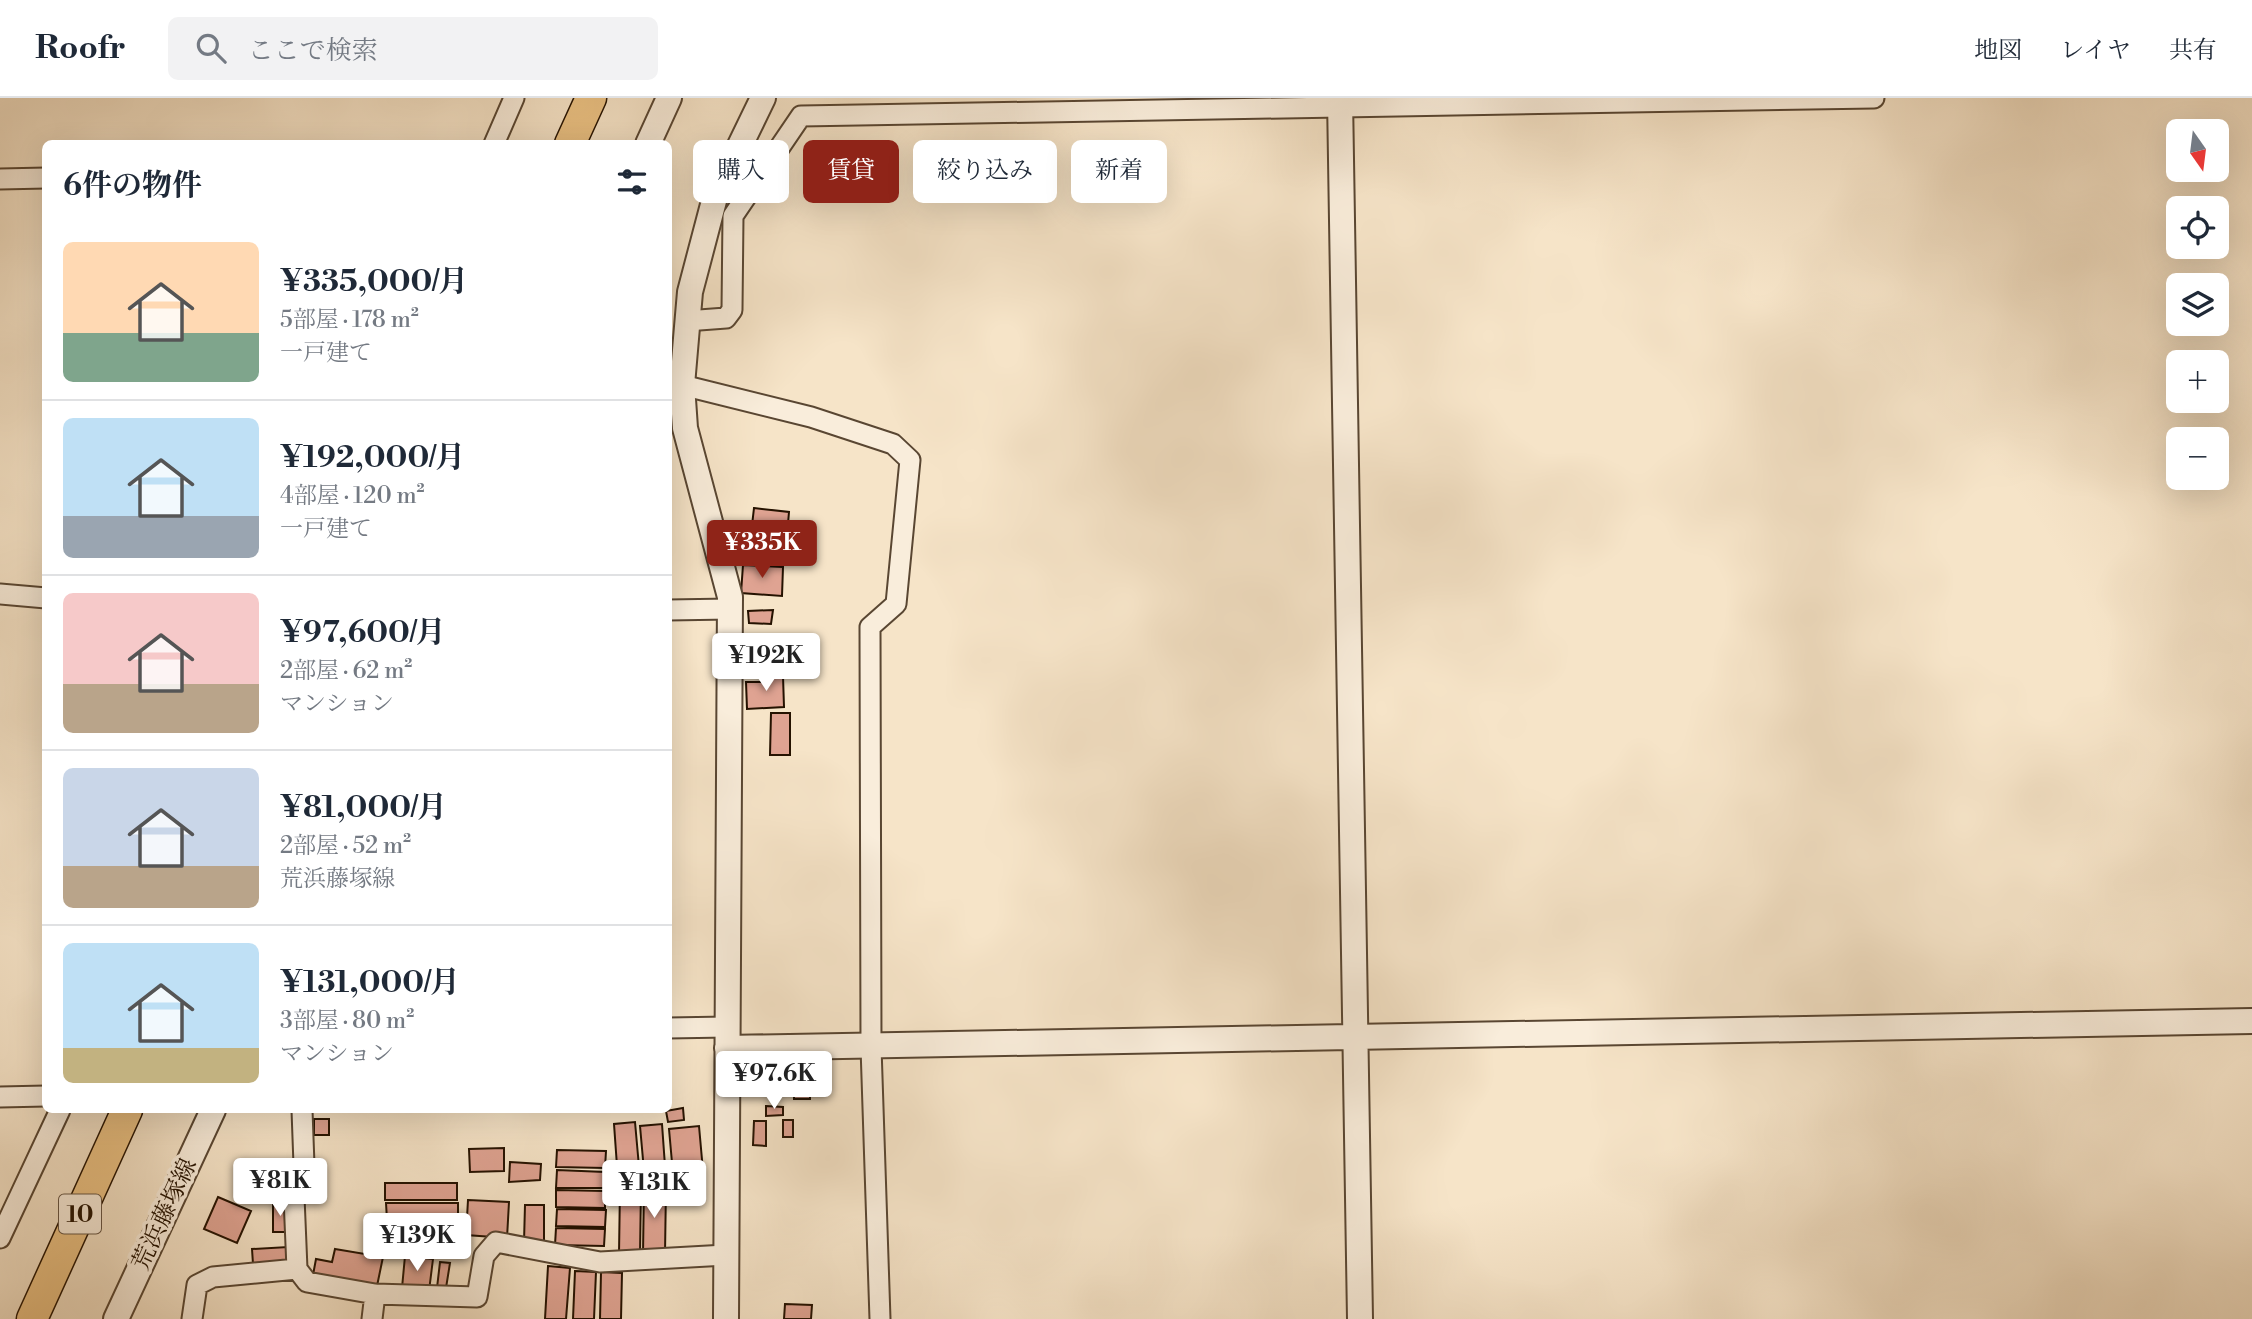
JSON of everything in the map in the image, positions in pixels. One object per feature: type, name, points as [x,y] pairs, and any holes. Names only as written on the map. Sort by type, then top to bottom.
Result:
[{"type":"main road","points":[[572,140],[591,98]]},
{"type":"main road","name":"10","points":[[32,1319],[126,1113]]},
{"type":"street","points":[[496,140],[514,98]]},
{"type":"street","points":[[651,140],[669,98]]},
{"type":"street","points":[[726,1319],[730,597],[685,429],[677,320],[690,292],[715,197],[763,98]]},
{"type":"street","points":[[677,320],[726,318],[733,310],[733,216],[801,116],[1340,104],[1874,98]]},
{"type":"street","points":[[1340,104],[1360,1319]]},
{"type":"street","points":[[0,178],[42,178]]},
{"type":"street","points":[[682,384],[811,417],[870,436],[893,444],[910,460],[896,604],[870,627],[871,1047],[880,1319]]},
{"type":"street","points":[[0,594],[42,598]]},
{"type":"street","points":[[672,610],[730,609]]},
{"type":"street","points":[[672,1029],[727,1038],[871,1047],[2252,1021]]},
{"type":"street","points":[[0,1097],[42,1096]]},
{"type":"street","points":[[0,1238],[59,1113]]},
{"type":"street","name":"荒浜藤塚線","points":[[116,1319],[212,1113]]},
{"type":"street","points":[[302,1113],[304,1165],[294,1197],[297,1269],[307,1282],[375,1294],[477,1297],[484,1256],[496,1242],[600,1262],[663,1261],[726,1255]]},
{"type":"street","points":[[192,1319],[197,1286],[213,1278],[297,1269]]},
{"type":"street","points":[[372,1319],[375,1294]]},
{"type":"building","points":[[754,508],[789,512],[786,547],[750,543]]},
{"type":"building","points":[[743,565],[783,567],[782,596],[741,593]]},
{"type":"building","points":[[773,610],[771,624],[749,623],[748,611]]},
{"type":"building","points":[[783,676],[784,707],[747,709],[746,682],[761,682],[761,677]]},
{"type":"building","points":[[771,713],[790,713],[790,755],[770,755]]},
{"type":"building","points":[[794,1090],[810,1090],[810,1099],[794,1099]]},
{"type":"building","points":[[766,1106],[783,1107],[783,1115],[766,1116]]},
{"type":"building","points":[[683,1108],[684,1120],[668,1122],[666,1113],[672,1113],[672,1110]]},
{"type":"building","points":[[314,1119],[329,1119],[329,1135],[314,1135]]},
{"type":"building","points":[[783,1120],[793,1120],[793,1137],[783,1137]]},
{"type":"building","points":[[754,1121],[766,1121],[766,1146],[753,1145]]},
{"type":"building","points":[[635,1122],[640,1178],[618,1180],[614,1124]]},
{"type":"building","points":[[662,1124],[666,1180],[645,1182],[640,1126]]},
{"type":"building","points":[[699,1126],[704,1182],[674,1185],[669,1129]]},
{"type":"building","points":[[504,1148],[504,1171],[470,1172],[469,1149]]},
{"type":"building","points":[[557,1150],[606,1151],[605,1168],[556,1167]]},
{"type":"building","points":[[510,1162],[541,1164],[540,1180],[509,1182]]},
{"type":"building","points":[[557,1170],[605,1172],[605,1188],[556,1188]]},
{"type":"building","points":[[385,1183],[457,1183],[457,1200],[385,1200]]},
{"type":"building","points":[[644,1186],[666,1186],[665,1254],[643,1254]]},
{"type":"building","points":[[620,1187],[641,1187],[640,1255],[619,1254]]},
{"type":"building","points":[[556,1190],[605,1191],[605,1208],[556,1207]]},
{"type":"building","points":[[218,1197],[251,1211],[237,1243],[204,1229]]},
{"type":"building","points":[[468,1200],[509,1202],[507,1238],[466,1235]]},
{"type":"building","points":[[386,1203],[458,1203],[458,1220],[387,1220]]},
{"type":"building","points":[[273,1205],[287,1205],[286,1232],[273,1232]]},
{"type":"building","points":[[525,1205],[544,1205],[544,1242],[524,1242]]},
{"type":"building","points":[[557,1209],[606,1210],[605,1227],[556,1226]]},
{"type":"building","points":[[556,1228],[605,1229],[604,1246],[555,1245]]},
{"type":"building","points":[[288,1247],[289,1262],[253,1264],[252,1249]]},
{"type":"building","points":[[335,1249],[383,1257],[377,1286],[313,1275],[316,1259],[332,1262]]},
{"type":"building","points":[[405,1256],[433,1259],[429,1291],[402,1288]]},
{"type":"building","points":[[440,1262],[450,1263],[446,1288],[437,1288]]},
{"type":"building","points":[[548,1266],[570,1268],[566,1319],[545,1319]]},
{"type":"building","points":[[575,1271],[596,1272],[594,1319],[573,1319]]},
{"type":"building","points":[[601,1272],[622,1273],[621,1319],[600,1319]]},
{"type":"building","points":[[785,1304],[812,1305],[811,1319],[784,1319]]}]
